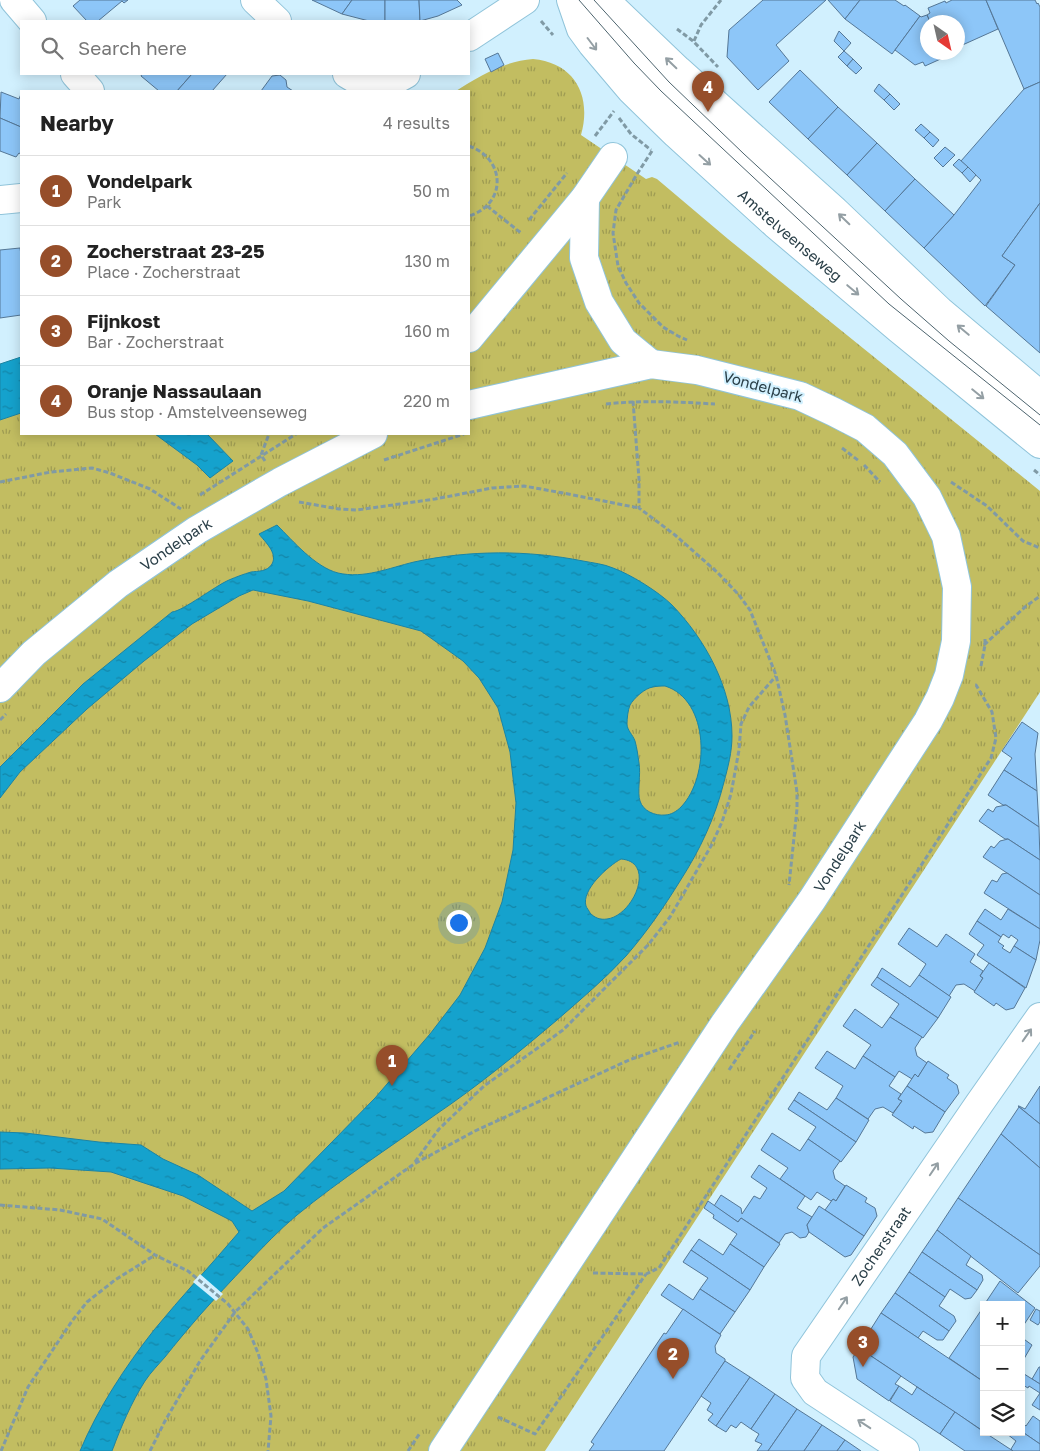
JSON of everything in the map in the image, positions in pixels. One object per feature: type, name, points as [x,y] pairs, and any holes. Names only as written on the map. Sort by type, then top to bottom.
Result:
[{"type":"street","points":[[14,0],[31,20]]},
{"type":"street","points":[[255,0],[275,20]]},
{"type":"street","points":[[470,36],[525,0]]},
{"type":"street","name":"Amstelveenseweg","points":[[571,0],[581,28],[592,44],[631,90],[676,134],[775,224],[899,329],[1040,444]]},
{"type":"street","name":"Amstelveenseweg","points":[[586,0],[665,87],[794,208],[921,324],[1040,420]]},
{"type":"street","points":[[602,0],[611,6],[678,70],[835,211],[940,311],[1040,395]]},
{"type":"street","points":[[76,75],[89,90]]},
{"type":"street","points":[[349,75],[373,90]]},
{"type":"street","points":[[377,90],[404,75]]},
{"type":"street","points":[[470,337],[585,198],[613,157]]},
{"type":"street","points":[[0,200],[20,198]]},
{"type":"street","points":[[585,198],[584,258],[599,302],[623,341],[650,364]]},
{"type":"street","name":"Vondelpark","points":[[443,1451],[724,1023],[812,900],[928,721],[940,698],[956,642],[957,587],[946,536],[927,497],[895,454],[865,428],[834,412],[800,396],[697,370],[650,364],[470,405]]},
{"type":"street","name":"Vondelpark","points":[[5,699],[34,653],[118,584],[197,530],[280,482],[372,435]]},
{"type":"street","name":"Zocherstraat","points":[[905,1451],[815,1392],[805,1378],[806,1356],[1040,1017]]},
{"type":"path","points":[[693,41],[701,25],[721,0]]},
{"type":"path","points":[[590,142],[614,110]]},
{"type":"path","points":[[630,134],[652,151],[616,210],[613,233],[618,266],[639,303],[650,314]]},
{"type":"path","points":[[470,146],[481,151],[490,160],[496,171],[497,183],[494,196],[487,206],[478,213],[470,216]]},
{"type":"path","points":[[487,206],[513,227]]},
{"type":"path","points":[[633,401],[639,479],[639,508]]},
{"type":"path","points":[[604,404],[633,401],[717,404]]},
{"type":"path","points":[[261,455],[269,435]]},
{"type":"path","points":[[442,435],[444,440]]},
{"type":"path","points":[[381,461],[461,435]]},
{"type":"path","points":[[840,447],[863,464],[882,484]]},
{"type":"path","points":[[0,482],[51,472],[92,468],[150,488],[180,508]]},
{"type":"path","points":[[951,482],[987,506],[1024,541],[1040,548]]},
{"type":"path","points":[[300,502],[338,509],[357,510],[435,499],[492,488],[524,486],[564,492],[639,508],[675,535],[717,572],[739,595],[750,610],[776,675],[787,725],[797,792],[789,884]]},
{"type":"path","points":[[291,506],[307,498]]},
{"type":"path","points":[[985,645],[1040,596]]},
{"type":"path","points":[[414,1164],[439,1129],[484,1086],[563,1030],[648,945],[670,917],[711,846],[722,822],[731,794],[739,750],[741,724],[749,707],[776,675]]},
{"type":"path","points":[[593,1273],[646,1274],[659,1268],[991,758],[996,738],[992,712],[976,686]]},
{"type":"path","points":[[0,720],[5,699]]},
{"type":"path","points":[[784,892],[794,877]]},
{"type":"path","points":[[150,1451],[200,1361],[235,1312],[323,1228],[414,1164],[475,1131],[629,1060],[724,1023]]},
{"type":"path","points":[[674,1050],[684,1034]]},
{"type":"path","points":[[0,1205],[60,1210],[102,1220],[155,1254],[188,1271],[228,1304],[248,1329],[266,1379],[271,1416],[268,1451]]},
{"type":"path","points":[[1,1451],[28,1387],[72,1321],[87,1302],[115,1280],[155,1254]]},
{"type":"path","points":[[498,1417],[535,1434],[646,1274]]},
{"type":"path","points":[[408,1451],[424,1426]]},
{"type":"green space","points":[[533,59],[560,67],[577,84],[582,95],[584,107],[581,135],[646,179],[652,177],[657,179],[728,239],[1040,491],[1040,692],[545,1451],[0,1451],[0,364],[20,357],[20,435],[470,435],[470,90],[458,90],[502,66]]},
{"type":"water","points":[[20,357],[20,413],[0,420],[0,364]]},
{"type":"water","points":[[156,435],[208,435],[233,461],[210,478],[197,465]]},
{"type":"water","points":[[277,525],[305,553],[329,570],[338,573],[367,574],[414,562],[456,555],[520,553],[562,557],[610,567],[628,574],[672,605],[695,633],[714,665],[722,682],[731,718],[730,759],[716,808],[694,858],[661,910],[626,956],[584,997],[497,1069],[297,1215],[259,1251],[211,1302],[150,1375],[131,1406],[112,1451],[80,1451],[113,1388],[133,1358],[164,1318],[239,1232],[232,1221],[183,1196],[111,1172],[50,1168],[0,1169],[0,1132],[141,1145],[163,1159],[198,1175],[252,1211],[284,1191],[375,1098],[430,1034],[460,995],[485,948],[502,902],[513,850],[516,803],[510,752],[498,708],[479,678],[463,661],[421,631],[308,601],[253,590],[239,596],[192,624],[144,661],[87,709],[20,772],[0,798],[0,767],[83,684],[172,612],[177,611],[229,580],[270,567],[273,560],[272,552],[259,534]],"holes":[[[665,686],[680,694],[691,707],[701,741],[701,759],[697,777],[690,794],[681,807],[674,812],[661,815],[653,814],[644,808],[640,801],[637,752],[635,741],[627,726],[627,722],[630,705],[637,696],[650,688]],[[621,859],[632,862],[638,869],[637,889],[625,909],[617,916],[607,919],[598,918],[590,913],[586,907],[588,893],[597,879],[609,867]]]},
{"type":"pier","points":[[200,1274],[223,1294],[216,1301],[193,1282]]},
{"type":"building","points":[[80,0],[128,0],[124,3],[122,1],[99,20],[86,20],[73,6]]},
{"type":"building","points":[[312,0],[352,0],[342,14]]},
{"type":"building","points":[[352,0],[385,0],[385,20],[365,20],[342,14]]},
{"type":"building","points":[[385,0],[419,0],[420,20],[385,20]]},
{"type":"building","points":[[419,0],[457,0],[462,5],[438,16],[420,20]]},
{"type":"building","points":[[763,0],[826,0],[776,45],[789,61],[758,90],[727,57],[729,30]]},
{"type":"building","points":[[828,0],[860,0],[845,19]]},
{"type":"building","points":[[860,0],[895,0],[920,16],[892,54],[845,19]]},
{"type":"building","points":[[952,0],[986,0],[998,29],[965,44],[965,15],[927,15],[930,13],[928,8],[945,1],[946,3]]},
{"type":"building","points":[[986,0],[1035,0],[1038,3],[1040,7],[1040,82],[1024,89]]},
{"type":"building","points":[[920,16],[920,60],[938,60],[925,66],[923,62],[915,65],[895,50]]},
{"type":"building","points":[[839,31],[851,43],[844,51],[834,41]]},
{"type":"building","points":[[844,51],[853,59],[847,66],[838,57]]},
{"type":"building","points":[[498,53],[504,65],[491,72],[485,59]]},
{"type":"building","points":[[853,59],[862,68],[856,74],[847,66]]},
{"type":"building","points":[[800,70],[838,107],[808,139],[769,102]]},
{"type":"building","points":[[191,75],[178,90],[158,90],[141,76]]},
{"type":"building","points":[[191,75],[226,75],[213,90],[178,90]]},
{"type":"building","points":[[280,75],[286,80],[287,87],[292,90],[262,90],[272,76]]},
{"type":"building","points":[[1040,82],[1040,203],[1002,256],[1015,265],[985,306],[924,248],[954,215],[981,180],[961,161],[1024,89]]},
{"type":"building","points":[[879,84],[890,94],[884,100],[874,91]]},
{"type":"building","points":[[1,92],[19,99],[20,96],[20,127],[0,118]]},
{"type":"building","points":[[890,94],[900,104],[894,110],[884,100]]},
{"type":"building","points":[[838,107],[877,143],[847,175],[808,139]]},
{"type":"building","points":[[0,118],[20,127],[20,154],[16,157],[0,151]]},
{"type":"building","points":[[921,124],[930,132],[924,138],[915,130]]},
{"type":"building","points":[[930,132],[939,140],[933,147],[924,138]]},
{"type":"building","points":[[877,143],[915,179],[885,211],[847,175]]},
{"type":"building","points":[[945,147],[955,155],[943,167],[934,158]]},
{"type":"building","points":[[959,159],[968,167],[962,173],[953,165]]},
{"type":"building","points":[[968,167],[976,175],[970,182],[962,173]]},
{"type":"building","points":[[915,179],[954,215],[924,248],[885,211]]},
{"type":"building","points":[[1040,203],[1040,353],[986,306],[1015,265],[1002,256]]},
{"type":"building","points":[[20,248],[20,315],[0,318],[0,250]]},
{"type":"building","points":[[1022,722],[1038,733],[1035,754],[1037,791],[1004,770],[1012,758],[1002,751]]},
{"type":"building","points":[[1004,770],[1037,791],[1039,827],[988,795]]},
{"type":"building","points":[[1006,805],[1039,827],[1040,860],[979,821],[988,809],[993,812],[996,807]]},
{"type":"building","points":[[1008,839],[1040,860],[1040,895],[983,857],[991,846],[994,848],[1000,841]]},
{"type":"building","points":[[1007,873],[1040,895],[1040,929],[984,893],[992,880],[997,882],[1002,874]]},
{"type":"building","points":[[985,909],[1001,920],[1008,909],[1040,929],[1036,960],[1014,946],[1018,940],[1011,935],[1009,938],[1003,934],[1001,937],[977,921]]},
{"type":"building","points":[[977,921],[1001,937],[998,942],[1004,946],[1002,948],[1010,953],[1014,946],[1036,960],[1026,988],[977,955],[984,945],[969,934]]},
{"type":"building","points":[[909,928],[937,947],[946,934],[975,954],[970,962],[983,971],[980,976],[983,978],[975,991],[964,984],[956,985],[949,996],[919,975],[926,964],[898,944]]},
{"type":"building","points":[[989,963],[1025,988],[1014,1008],[1006,1010],[996,1003],[994,1006],[974,992],[983,978],[980,976]]},
{"type":"building","points":[[882,968],[910,987],[919,975],[951,997],[938,1018],[877,977]]},
{"type":"building","points":[[877,977],[938,1018],[923,1038],[890,1017],[899,1004],[871,985]]},
{"type":"building","points":[[855,1009],[882,1028],[890,1017],[922,1037],[915,1048],[917,1056],[927,1063],[918,1077],[915,1074],[912,1079],[899,1071],[895,1077],[863,1056],[871,1045],[843,1026]]},
{"type":"building","points":[[827,1051],[855,1069],[863,1056],[895,1077],[889,1086],[901,1094],[898,1099],[902,1101],[893,1113],[883,1107],[875,1109],[868,1119],[836,1098],[843,1086],[815,1068]]},
{"type":"building","points":[[928,1061],[949,1075],[947,1078],[957,1085],[959,1093],[945,1112],[907,1086],[915,1074],[918,1077]]},
{"type":"building","points":[[907,1086],[945,1112],[933,1132],[925,1133],[914,1126],[913,1129],[892,1115],[902,1101],[898,1099]]},
{"type":"building","points":[[1040,1086],[1040,1124],[1018,1106],[1025,1109]]},
{"type":"building","points":[[799,1092],[827,1110],[836,1098],[869,1120],[856,1142],[794,1100]]},
{"type":"building","points":[[794,1100],[856,1142],[841,1162],[808,1139],[816,1127],[788,1109]]},
{"type":"building","points":[[1019,1107],[1040,1124],[1040,1168],[1001,1134]]},
{"type":"building","points":[[772,1133],[800,1151],[808,1139],[840,1161],[833,1171],[835,1179],[845,1186],[836,1201],[833,1199],[831,1201],[817,1192],[811,1200],[780,1179],[788,1168],[761,1150]]},
{"type":"building","points":[[1001,1134],[1040,1168],[1040,1255],[958,1198]]},
{"type":"building","points":[[759,1165],[805,1196],[797,1208],[812,1217],[807,1225],[809,1232],[806,1237],[800,1238],[792,1232],[785,1234],[779,1243],[741,1218],[738,1222],[714,1206],[721,1195],[741,1208],[742,1214],[754,1196],[760,1199],[767,1188],[751,1177]]},
{"type":"building","points":[[846,1185],[867,1198],[865,1202],[875,1208],[877,1216],[864,1236],[825,1210],[833,1199],[836,1201]]},
{"type":"building","points":[[958,1198],[1040,1255],[1040,1266],[1018,1293],[937,1230]]},
{"type":"building","points":[[708,1201],[738,1222],[741,1218],[780,1244],[764,1267],[730,1244],[737,1234],[713,1218],[714,1215],[704,1208]]},
{"type":"building","points":[[819,1206],[864,1236],[851,1255],[845,1257],[809,1232],[807,1225]]},
{"type":"building","points":[[937,1230],[971,1256],[966,1265],[982,1275],[983,1280],[977,1290],[922,1252]]},
{"type":"building","points":[[699,1239],[723,1255],[730,1244],[764,1267],[750,1290],[691,1250]]},
{"type":"building","points":[[691,1250],[750,1290],[735,1312],[700,1289],[708,1278],[683,1262]]},
{"type":"building","points":[[922,1252],[977,1290],[971,1298],[965,1299],[950,1289],[945,1297],[909,1272]]},
{"type":"building","points":[[909,1272],[945,1297],[939,1306],[954,1316],[956,1321],[949,1331],[895,1293]]},
{"type":"building","points":[[1000,1281],[1035,1308],[1025,1323],[1025,1301],[987,1301]]},
{"type":"building","points":[[669,1284],[693,1300],[700,1289],[735,1312],[720,1334],[661,1295]]},
{"type":"building","points":[[895,1293],[949,1331],[943,1340],[937,1340],[923,1331],[918,1338],[881,1313]]},
{"type":"building","points":[[683,1309],[721,1335],[715,1346],[716,1353],[725,1361],[664,1451],[589,1451],[594,1444],[591,1442],[664,1333],[666,1334]]},
{"type":"building","points":[[1036,1309],[1040,1311],[1040,1322],[1038,1325],[1030,1320]]},
{"type":"building","points":[[980,1312],[980,1379],[949,1358]]},
{"type":"building","points":[[881,1313],[980,1379],[980,1429],[859,1348]]},
{"type":"building","points":[[1025,1340],[1032,1345],[1025,1357]]},
{"type":"building","points":[[859,1348],[901,1376],[895,1384],[899,1386],[889,1401],[857,1379],[853,1357]]},
{"type":"building","points":[[725,1361],[750,1377],[716,1426],[708,1420],[713,1414],[707,1410],[711,1403],[701,1396]]},
{"type":"building","points":[[1040,1367],[1040,1384],[1032,1379]]},
{"type":"building","points":[[1025,1375],[1040,1384],[1040,1393],[1029,1386],[1028,1388],[1025,1386]]},
{"type":"building","points":[[750,1377],[775,1394],[751,1429],[741,1422],[736,1428],[731,1425],[726,1432],[716,1426]]},
{"type":"building","points":[[899,1386],[912,1395],[917,1387],[955,1412],[940,1434],[890,1401]]},
{"type":"building","points":[[1040,1393],[1040,1410],[1032,1405]]},
{"type":"building","points":[[775,1394],[797,1409],[768,1451],[757,1451],[762,1444],[755,1441],[759,1434],[751,1429]]},
{"type":"building","points":[[797,1409],[822,1425],[804,1451],[768,1451]]},
{"type":"building","points":[[955,1412],[980,1429],[980,1436],[990,1436],[1013,1451],[965,1451],[940,1434]]},
{"type":"building","points":[[1033,1416],[1040,1421],[1040,1444],[1025,1434],[1026,1426]]},
{"type":"building","points":[[822,1425],[845,1440],[837,1451],[804,1451]]},
{"type":"building","points":[[1025,1434],[1040,1444],[1040,1451],[1013,1451],[1011,1449],[1016,1441],[1010,1436],[1025,1436]]},
{"type":"building","points":[[845,1440],[861,1451],[837,1451]]},
{"type":"tram line","points":[[579,0],[661,91],[889,304],[1040,425]]},
{"type":"tram line","points":[[594,0],[669,82],[744,154],[901,299],[1040,415]]},
{"type":"place","name":"Oranje Nassaulaan","points":[[708,112]]},
{"type":"place","name":"Vondelpark","points":[[392,1086]]},
{"type":"place","name":"Fijnkost","points":[[863,1367]]},
{"type":"place","name":"Zocherstraat 23-25","points":[[673,1379]]}]
